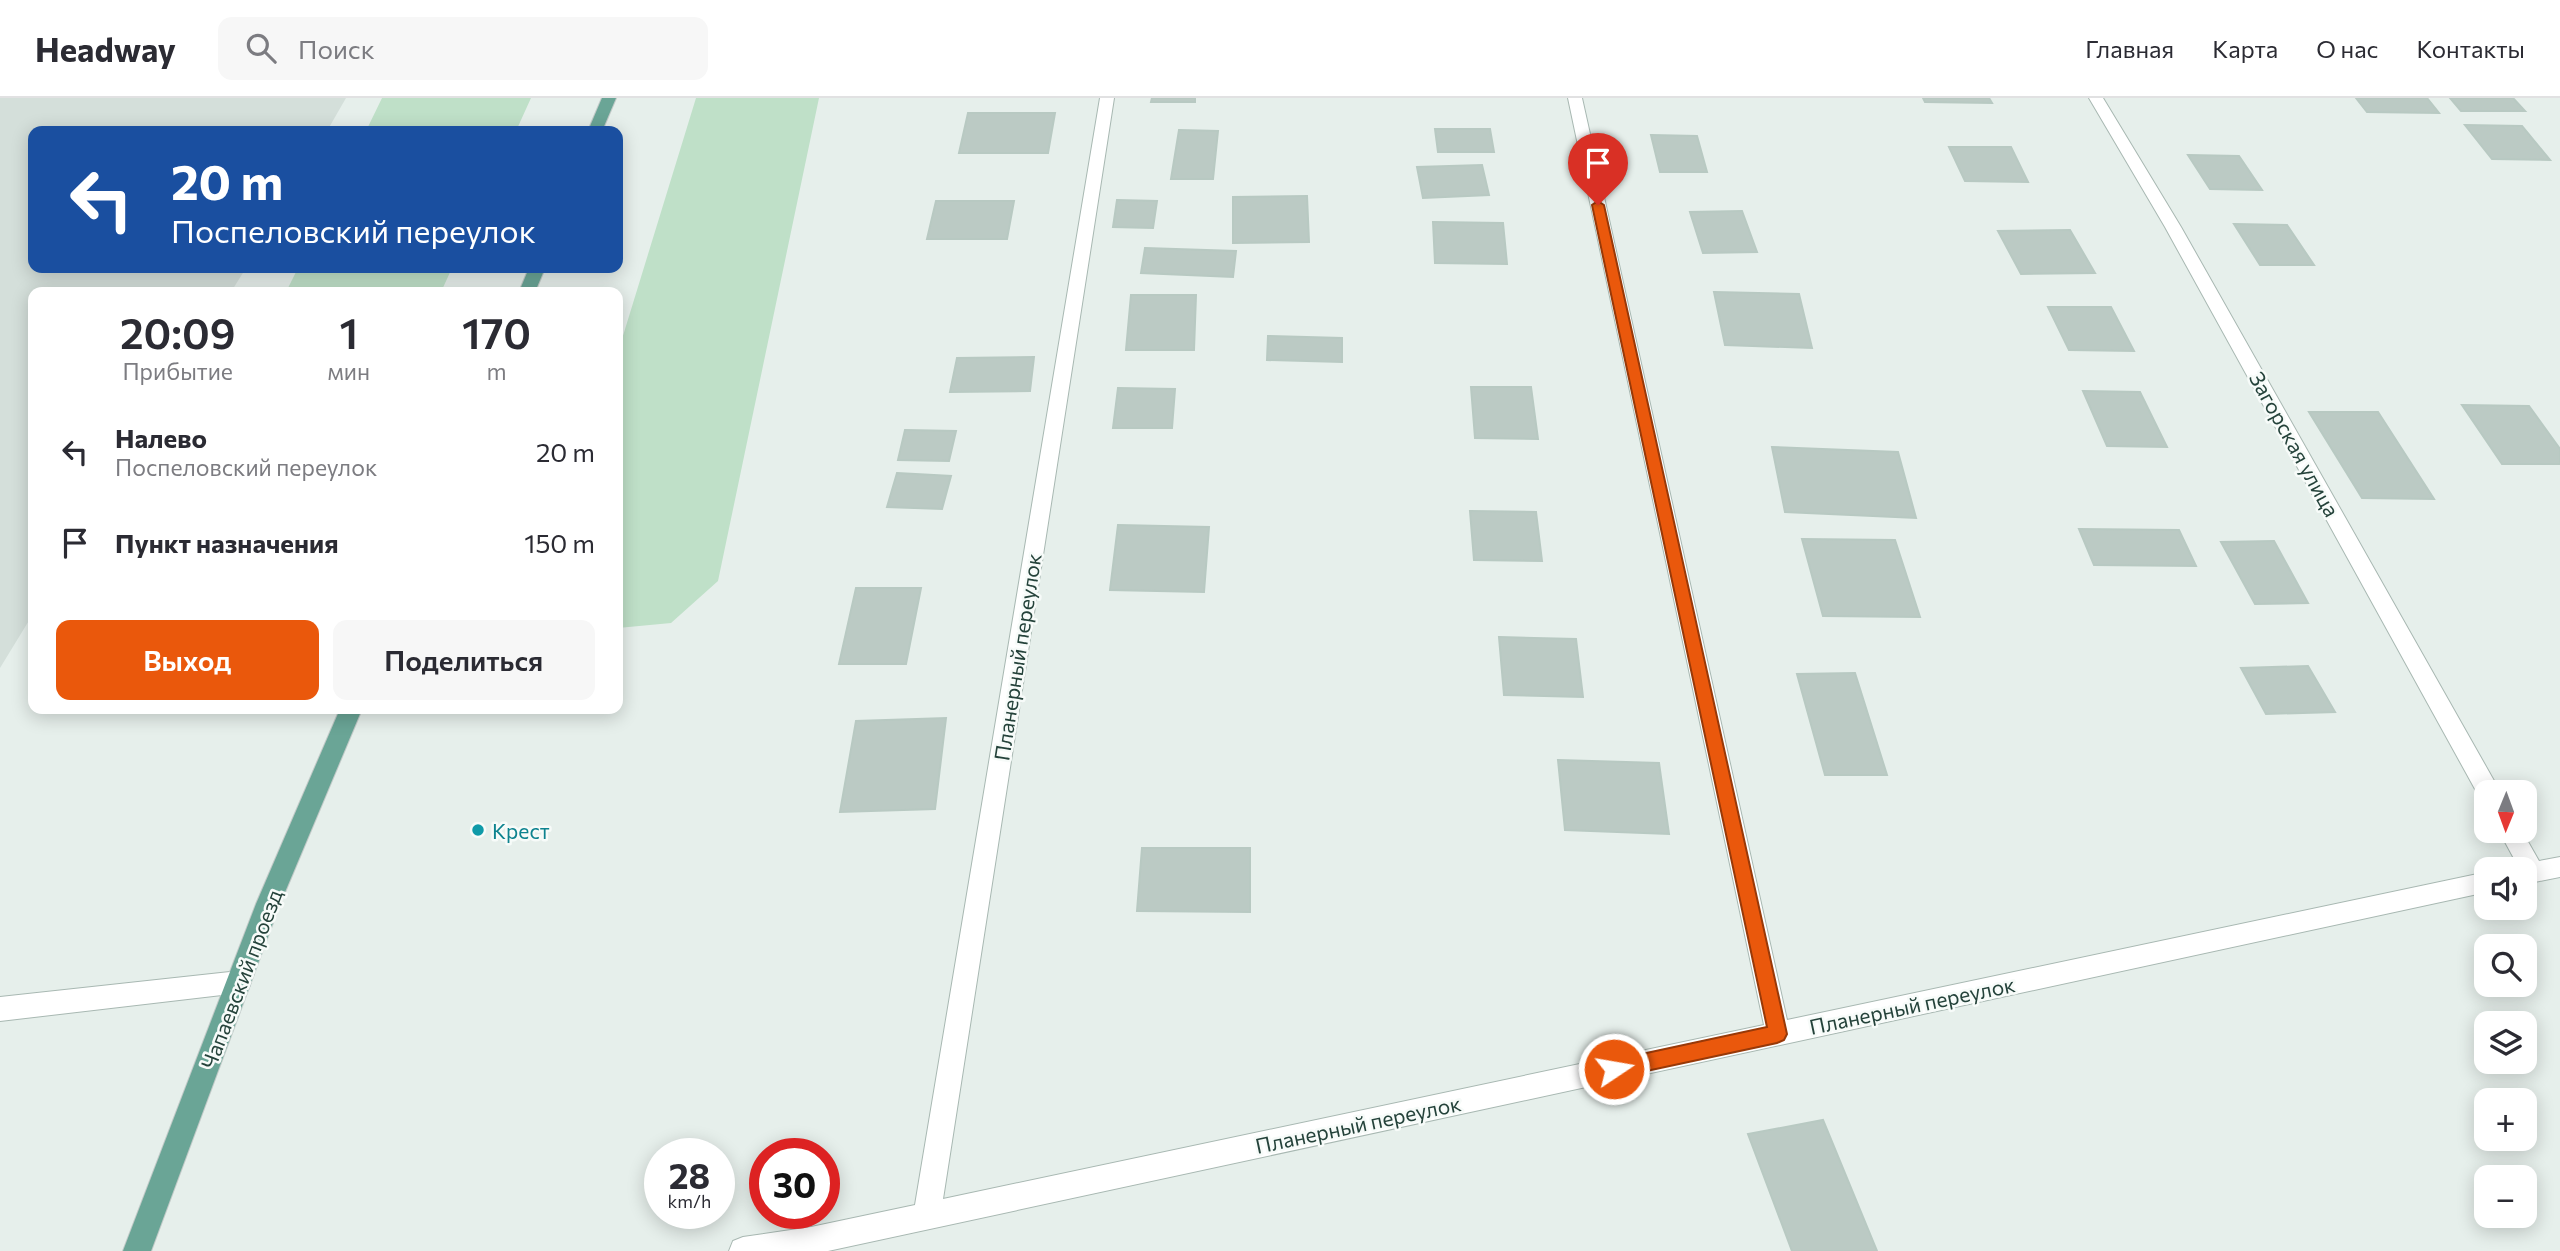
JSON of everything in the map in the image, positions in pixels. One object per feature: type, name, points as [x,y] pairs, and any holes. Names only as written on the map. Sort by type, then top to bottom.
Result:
[{"type":"main road","points":[[597,126],[609,98]]},
{"type":"main road","name":"Чапаевский проезд","points":[[137,1251],[268,904],[349,714]]},
{"type":"street","name":"Планерный переулок","points":[[927,1216],[1107,98]]},
{"type":"street","points":[[1575,98],[1777,1034]]},
{"type":"street","name":"Загорская улица","points":[[2096,98],[2173,227],[2482,780]]},
{"type":"street","points":[[2537,871],[2560,867]]},
{"type":"street","name":"Планерный переулок","points":[[743,1251],[818,1246],[927,1216],[2474,885]]},
{"type":"street","points":[[0,1009],[239,982]]},
{"type":"shaded area","points":[[0,98],[346,98],[330,126],[28,126],[28,273],[243,273],[234,287],[28,287],[28,622],[0,668]]},
{"type":"green space","points":[[382,98],[531,98],[518,126],[368,126]]},
{"type":"green space","points":[[696,98],[819,98],[718,581],[671,623],[623,628],[623,336]]},
{"type":"green space","points":[[296,273],[450,273],[443,287],[288,287]]},
{"type":"building","points":[[1152,98],[1195,98],[1195,102],[1151,102]]},
{"type":"building","points":[[1923,98],[1989,98],[1992,103],[1925,102]]},
{"type":"building","points":[[2356,98],[2427,98],[2439,113],[2367,112]]},
{"type":"building","points":[[2450,98],[2513,98],[2525,111],[2461,111]]},
{"type":"building","points":[[968,113],[1055,113],[1048,153],[959,153]]},
{"type":"building","points":[[2465,125],[2522,126],[2550,160],[2492,159]]},
{"type":"building","points":[[1435,129],[1490,129],[1494,152],[1438,152]]},
{"type":"building","points":[[1179,130],[1218,131],[1213,179],[1171,179]]},
{"type":"building","points":[[1651,135],[1697,136],[1707,172],[1660,172]]},
{"type":"building","points":[[1949,147],[2011,147],[2028,182],[1965,181]]},
{"type":"building","points":[[2188,155],[2239,156],[2262,190],[2210,189]]},
{"type":"building","points":[[1482,165],[1489,195],[1423,198],[1417,167]]},
{"type":"building","points":[[1307,196],[1309,242],[1233,243],[1233,197]]},
{"type":"building","points":[[1117,200],[1157,201],[1153,228],[1113,227]]},
{"type":"building","points":[[936,201],[1014,201],[1007,239],[927,239]]},
{"type":"building","points":[[1742,211],[1757,252],[1703,253],[1690,212]]},
{"type":"building","points":[[1433,222],[1503,223],[1507,264],[1435,263]]},
{"type":"building","points":[[2234,224],[2287,225],[2314,265],[2260,265]]},
{"type":"building","points":[[2070,230],[2095,273],[2021,274],[1998,231]]},
{"type":"building","points":[[1145,248],[1236,251],[1233,277],[1141,273]]},
{"type":"building","points":[[1714,292],[1799,294],[1812,348],[1725,345]]},
{"type":"building","points":[[1131,295],[1196,295],[1194,350],[1126,350]]},
{"type":"building","points":[[2048,307],[2111,307],[2134,351],[2069,350]]},
{"type":"building","points":[[1268,336],[1342,338],[1342,362],[1267,360]]},
{"type":"building","points":[[1034,357],[1030,391],[950,392],[957,358]]},
{"type":"building","points":[[1471,387],[1531,387],[1538,439],[1475,438]]},
{"type":"building","points":[[1118,388],[1175,389],[1172,428],[1113,428]]},
{"type":"building","points":[[2083,391],[2140,392],[2167,447],[2107,446]]},
{"type":"building","points":[[2462,405],[2529,406],[2560,449],[2560,464],[2502,464]]},
{"type":"building","points":[[2309,412],[2378,412],[2434,499],[2362,498]]},
{"type":"building","points":[[905,430],[956,431],[949,461],[898,460]]},
{"type":"building","points":[[1772,447],[1898,452],[1916,518],[1785,512]]},
{"type":"building","points":[[897,473],[951,476],[942,509],[887,507]]},
{"type":"building","points":[[1470,511],[1536,512],[1542,561],[1474,560]]},
{"type":"building","points":[[1118,525],[1209,527],[1204,592],[1110,590]]},
{"type":"building","points":[[2079,529],[2179,530],[2196,566],[2094,565]]},
{"type":"building","points":[[1802,539],[1895,540],[1920,617],[1823,616]]},
{"type":"building","points":[[2274,541],[2308,603],[2255,604],[2221,542]]},
{"type":"building","points":[[856,588],[921,588],[906,664],[839,664]]},
{"type":"building","points":[[1499,637],[1576,639],[1583,697],[1504,695]]},
{"type":"building","points":[[2308,666],[2335,712],[2266,714],[2241,668]]},
{"type":"building","points":[[1855,673],[1887,775],[1825,775],[1797,674]]},
{"type":"building","points":[[946,718],[935,809],[840,812],[856,721]]},
{"type":"building","points":[[1558,760],[1659,763],[1669,834],[1565,830]]},
{"type":"building","points":[[1142,848],[1250,848],[1250,912],[1137,911]]},
{"type":"building","points":[[1823,1120],[1877,1251],[1792,1251],[1748,1134]]},
{"type":"place","name":"Крест","points":[[478,830]]},
{"type":"route","points":[[1598,205],[1777,1034],[1614,1069]]}]
